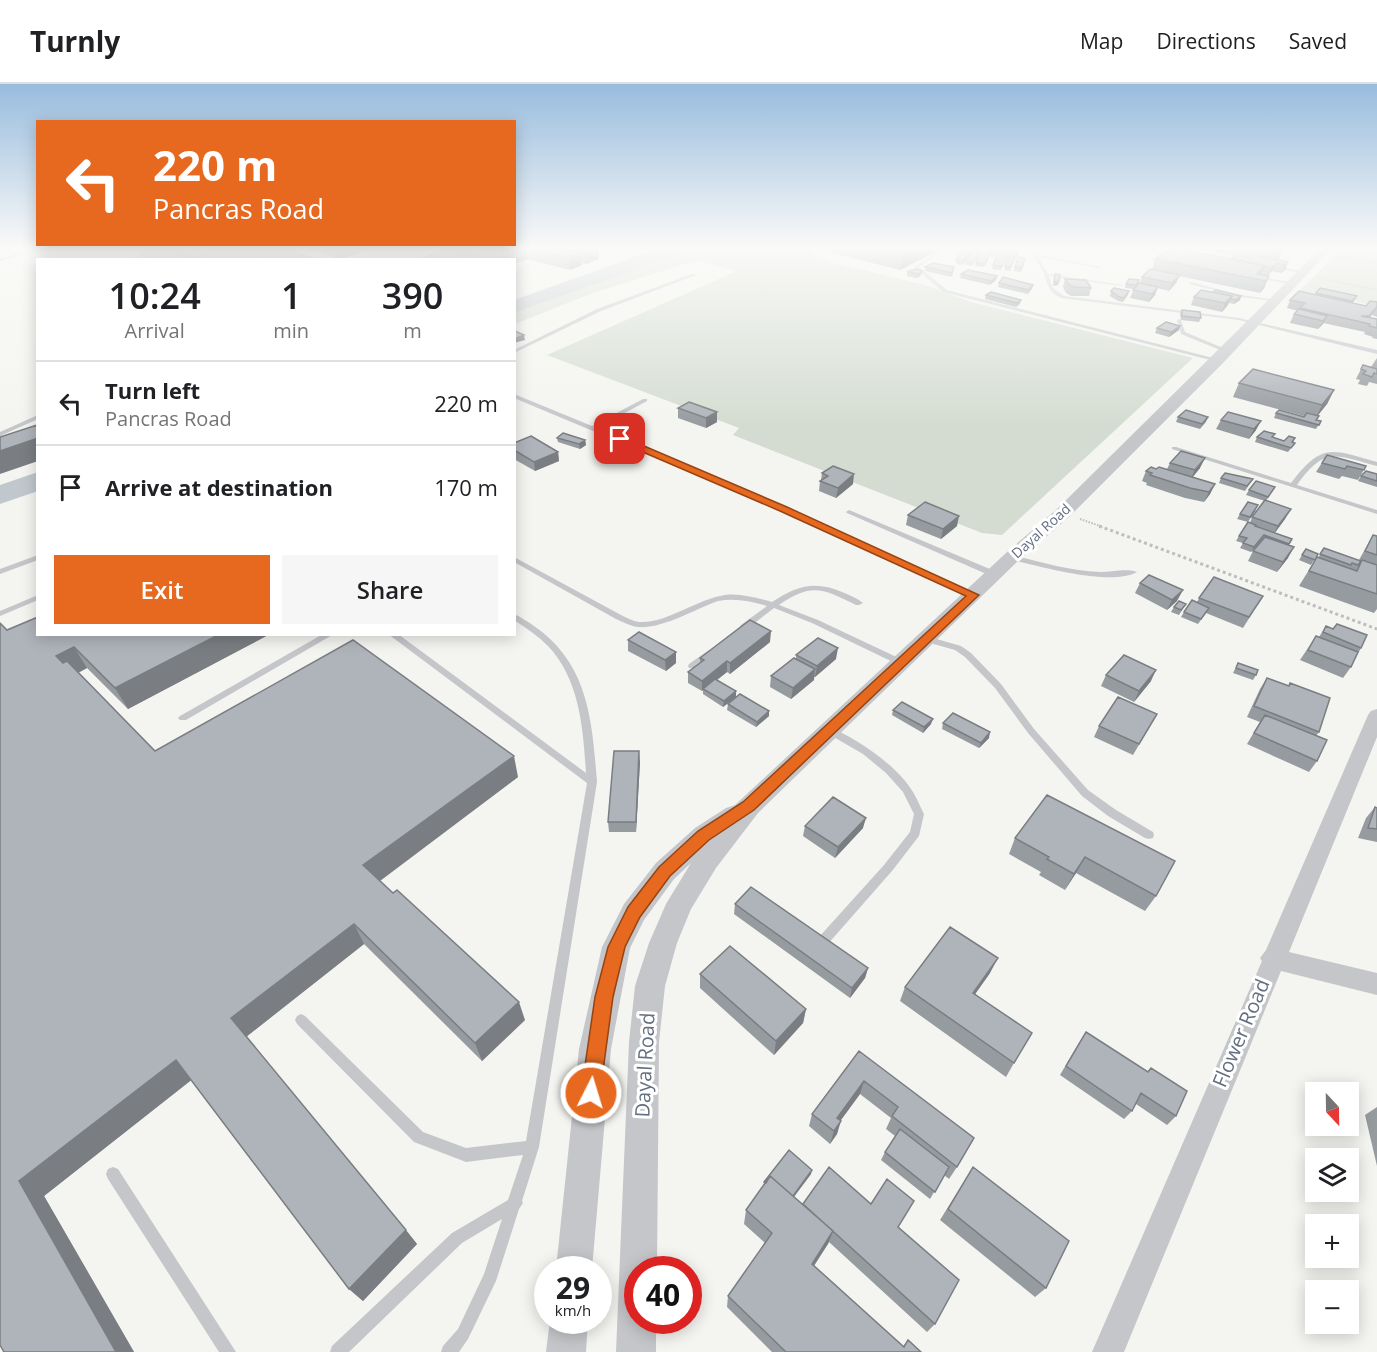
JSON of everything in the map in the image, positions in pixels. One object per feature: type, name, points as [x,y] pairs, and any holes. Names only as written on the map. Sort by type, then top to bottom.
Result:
[{"type":"street","name":"Dayal Road","points":[[636,1352],[643,1077],[650,987],[663,943],[680,904],[707,860],[748,806],[1012,557],[1063,513],[1223,355],[1267,308]]},
{"type":"street","name":"Flower Road","points":[[1108,1352],[1272,958],[1377,715]]},
{"type":"street","name":"Dayal Road","points":[[575,1256],[595,1049],[616,947],[634,912],[665,871],[704,835],[748,806]]},
{"type":"street","points":[[1272,958],[1377,984]]},
{"type":"street","points":[[566,1352],[568,1334]]},
{"type":"lane","points":[[516,351],[604,308]]},
{"type":"lane","points":[[1008,308],[1223,355]]},
{"type":"lane","points":[[1155,308],[1253,322],[1377,352]]},
{"type":"lane","points":[[1179,320],[1183,333],[1223,355]]},
{"type":"lane","points":[[516,397],[784,509],[974,595]]},
{"type":"lane","points":[[593,428],[645,400]]},
{"type":"lane","points":[[0,434],[36,418]]},
{"type":"lane","points":[[25,423],[36,425]]},
{"type":"lane","points":[[1174,448],[1377,512]]},
{"type":"lane","points":[[1293,485],[1306,466],[1317,456],[1325,454],[1350,456],[1377,464]]},
{"type":"lane","points":[[849,512],[994,574]]},
{"type":"lane","points":[[1012,557],[1047,567],[1092,574],[1113,575],[1133,572]]},
{"type":"lane","points":[[0,572],[36,558]]},
{"type":"lane","points":[[516,560],[615,615],[636,624],[658,622],[692,607],[725,597],[752,598],[774,605],[902,663]]},
{"type":"lane","points":[[734,635],[774,605],[802,590],[817,587],[838,593],[859,603]]},
{"type":"lane","points":[[0,614],[36,598]]},
{"type":"lane","points":[[449,1352],[463,1334],[491,1276],[532,1147],[592,782],[587,721],[576,682],[552,645],[516,618]]},
{"type":"lane","points":[[183,718],[326,636]]},
{"type":"lane","points":[[395,636],[592,782]]},
{"type":"lane","points":[[926,639],[958,648],[968,655],[1085,793],[1112,813],[1149,835]]},
{"type":"lane","points":[[692,666],[717,647]]},
{"type":"lane","points":[[823,941],[888,868],[915,833],[919,814],[907,790],[889,770],[866,752],[828,730]]},
{"type":"lane","points":[[302,1020],[419,1137],[466,1155],[532,1147]]},
{"type":"lane","points":[[113,1174],[228,1352]]},
{"type":"lane","points":[[338,1352],[457,1238],[516,1203]]},
{"type":"path","points":[[1063,513],[1377,629]]},
{"type":"shaded area","points":[[528,308],[555,308],[516,324],[516,313]]},
{"type":"shaded area","points":[[653,308],[995,308],[1193,358],[1002,535],[982,533],[733,435],[739,428],[547,355]]},
{"type":"building","points":[[1301,308],[1376,308],[1369,316],[1361,316],[1377,319],[1377,328],[1369,326],[1370,324]]},
{"type":"building","points":[[1299,309],[1327,316],[1323,321],[1294,314]]},
{"type":"building","points":[[1182,310],[1200,312],[1201,318],[1182,316]]},
{"type":"building","points":[[1166,322],[1180,326],[1171,332],[1157,328]]},
{"type":"building","points":[[516,331],[524,335],[516,338]]},
{"type":"building","points":[[1363,365],[1377,369],[1377,374],[1374,373],[1372,377],[1363,374],[1366,371],[1361,369]]},
{"type":"building","points":[[1253,369],[1334,390],[1322,405],[1239,383]]},
{"type":"building","points":[[689,402],[717,412],[706,418],[678,408]]},
{"type":"building","points":[[1186,410],[1208,417],[1202,424],[1178,417]]},
{"type":"building","points":[[1279,410],[1304,417],[1307,413],[1319,416],[1316,420],[1321,421],[1319,425],[1276,413]]},
{"type":"building","points":[[1228,412],[1261,421],[1254,429],[1221,420]]},
{"type":"building","points":[[36,425],[36,439],[0,451],[0,437]]},
{"type":"building","points":[[1264,431],[1275,434],[1272,437],[1284,441],[1289,436],[1295,438],[1292,442],[1295,443],[1291,448],[1257,437]]},
{"type":"building","points":[[563,433],[585,440],[579,444],[557,438]]},
{"type":"building","points":[[531,436],[558,452],[534,462],[516,451],[516,442]]},
{"type":"building","points":[[1181,451],[1205,458],[1195,470],[1170,463]]},
{"type":"building","points":[[1327,455],[1366,466],[1364,470],[1347,466],[1345,469],[1322,463]]},
{"type":"building","points":[[833,466],[854,474],[838,488],[820,481],[828,476],[822,473]]},
{"type":"building","points":[[1151,467],[1156,469],[1159,467],[1215,484],[1209,492],[1190,488],[1150,475],[1152,473],[1146,471]]},
{"type":"building","points":[[1366,471],[1377,474],[1377,481],[1361,476]]},
{"type":"building","points":[[1225,473],[1253,479],[1247,486],[1221,478]]},
{"type":"building","points":[[1256,481],[1275,487],[1268,497],[1249,490]]},
{"type":"building","points":[[1265,500],[1291,509],[1278,526],[1252,517]]},
{"type":"building","points":[[925,502],[959,516],[943,529],[908,515]]},
{"type":"building","points":[[1248,502],[1258,505],[1250,517],[1240,514]]},
{"type":"building","points":[[1248,522],[1292,539],[1289,544],[1264,535],[1254,547],[1243,543],[1247,538],[1239,536]]},
{"type":"building","points":[[1373,535],[1377,536],[1377,555],[1365,551]]},
{"type":"building","points":[[1265,537],[1294,547],[1283,562],[1253,551]]},
{"type":"building","points":[[1324,548],[1361,561],[1358,565],[1352,563],[1351,565],[1320,554]]},
{"type":"building","points":[[1306,549],[1318,554],[1315,560],[1302,555]]},
{"type":"building","points":[[1317,557],[1357,571],[1362,560],[1377,565],[1377,594],[1309,571]]},
{"type":"building","points":[[1149,575],[1183,590],[1172,600],[1140,583]]},
{"type":"building","points":[[1214,577],[1263,596],[1249,617],[1199,598]]},
{"type":"building","points":[[1192,600],[1209,608],[1201,619],[1184,612]]},
{"type":"building","points":[[1179,601],[1186,604],[1181,610],[1174,607]]},
{"type":"building","points":[[36,618],[36,636],[216,636],[115,688],[74,647],[56,656],[63,663],[67,661],[155,751],[353,640],[514,756],[363,865],[393,893],[397,890],[519,1002],[475,1043],[354,924],[231,1018],[406,1230],[349,1289],[176,1060],[19,1181],[116,1352],[4,1352],[0,1345],[0,623],[7,630]]},
{"type":"building","points":[[750,620],[771,631],[730,663],[727,661],[702,681],[688,672],[704,660],[700,658]]},
{"type":"building","points":[[1337,624],[1367,635],[1361,648],[1323,632],[1326,626],[1333,629]]},
{"type":"building","points":[[639,632],[676,652],[665,660],[628,640]]},
{"type":"building","points":[[1316,636],[1358,652],[1351,667],[1308,650]]},
{"type":"building","points":[[818,638],[838,648],[817,666],[796,655]]},
{"type":"building","points":[[1124,655],[1156,670],[1139,691],[1106,675]]},
{"type":"building","points":[[794,658],[815,669],[793,688],[771,676]]},
{"type":"building","points":[[1238,663],[1258,670],[1256,675],[1236,668]]},
{"type":"building","points":[[1267,678],[1289,686],[1290,683],[1330,698],[1319,732],[1254,706]]},
{"type":"building","points":[[715,679],[736,691],[724,701],[703,689]]},
{"type":"building","points":[[740,694],[769,711],[757,722],[728,704]]},
{"type":"building","points":[[1118,697],[1157,714],[1139,744],[1099,726]]},
{"type":"building","points":[[902,702],[933,719],[924,727],[893,710]]},
{"type":"building","points":[[953,713],[990,732],[981,743],[943,723]]},
{"type":"building","points":[[1265,715],[1327,740],[1317,761],[1254,733]]},
{"type":"building","points":[[614,751],[639,751],[636,822],[608,822]]},
{"type":"building","points":[[1047,795],[1175,861],[1156,896],[1085,857],[1074,874],[1015,838]]},
{"type":"building","points":[[833,797],[866,818],[838,847],[805,826]]},
{"type":"building","points":[[1375,807],[1377,808],[1377,829],[1368,828]]},
{"type":"building","points":[[751,887],[868,968],[852,988],[735,904]]},
{"type":"building","points":[[950,927],[998,958],[973,993],[1032,1033],[1014,1063],[905,987]]},
{"type":"building","points":[[730,946],[806,1009],[776,1041],[700,974]]},
{"type":"building","points":[[1086,1032],[1148,1072],[1151,1068],[1187,1091],[1176,1116],[1141,1093],[1132,1111],[1066,1066]]},
{"type":"building","points":[[859,1051],[974,1138],[957,1167],[892,1116],[898,1107],[864,1081],[837,1118],[841,1121],[834,1131],[812,1114]]},
{"type":"building","points":[[900,1129],[949,1167],[935,1192],[885,1152]]},
{"type":"building","points":[[789,1150],[812,1170],[793,1196],[770,1176],[766,1183],[764,1182]]},
{"type":"building","points":[[829,1167],[871,1204],[887,1179],[914,1201],[898,1227],[959,1280],[935,1324],[803,1204]]},
{"type":"building","points":[[973,1167],[1069,1241],[1046,1288],[948,1209]]},
{"type":"building","points":[[770,1176],[833,1231],[812,1264],[904,1347],[908,1340],[921,1352],[786,1352],[728,1296],[772,1233],[746,1210]]},
{"type":"waterway","points":[[0,495],[36,482]]},
{"type":"route","points":[[591,1093],[595,1049],[616,947],[634,912],[665,871],[704,835],[748,806],[974,595],[784,509],[620,439]]}]
